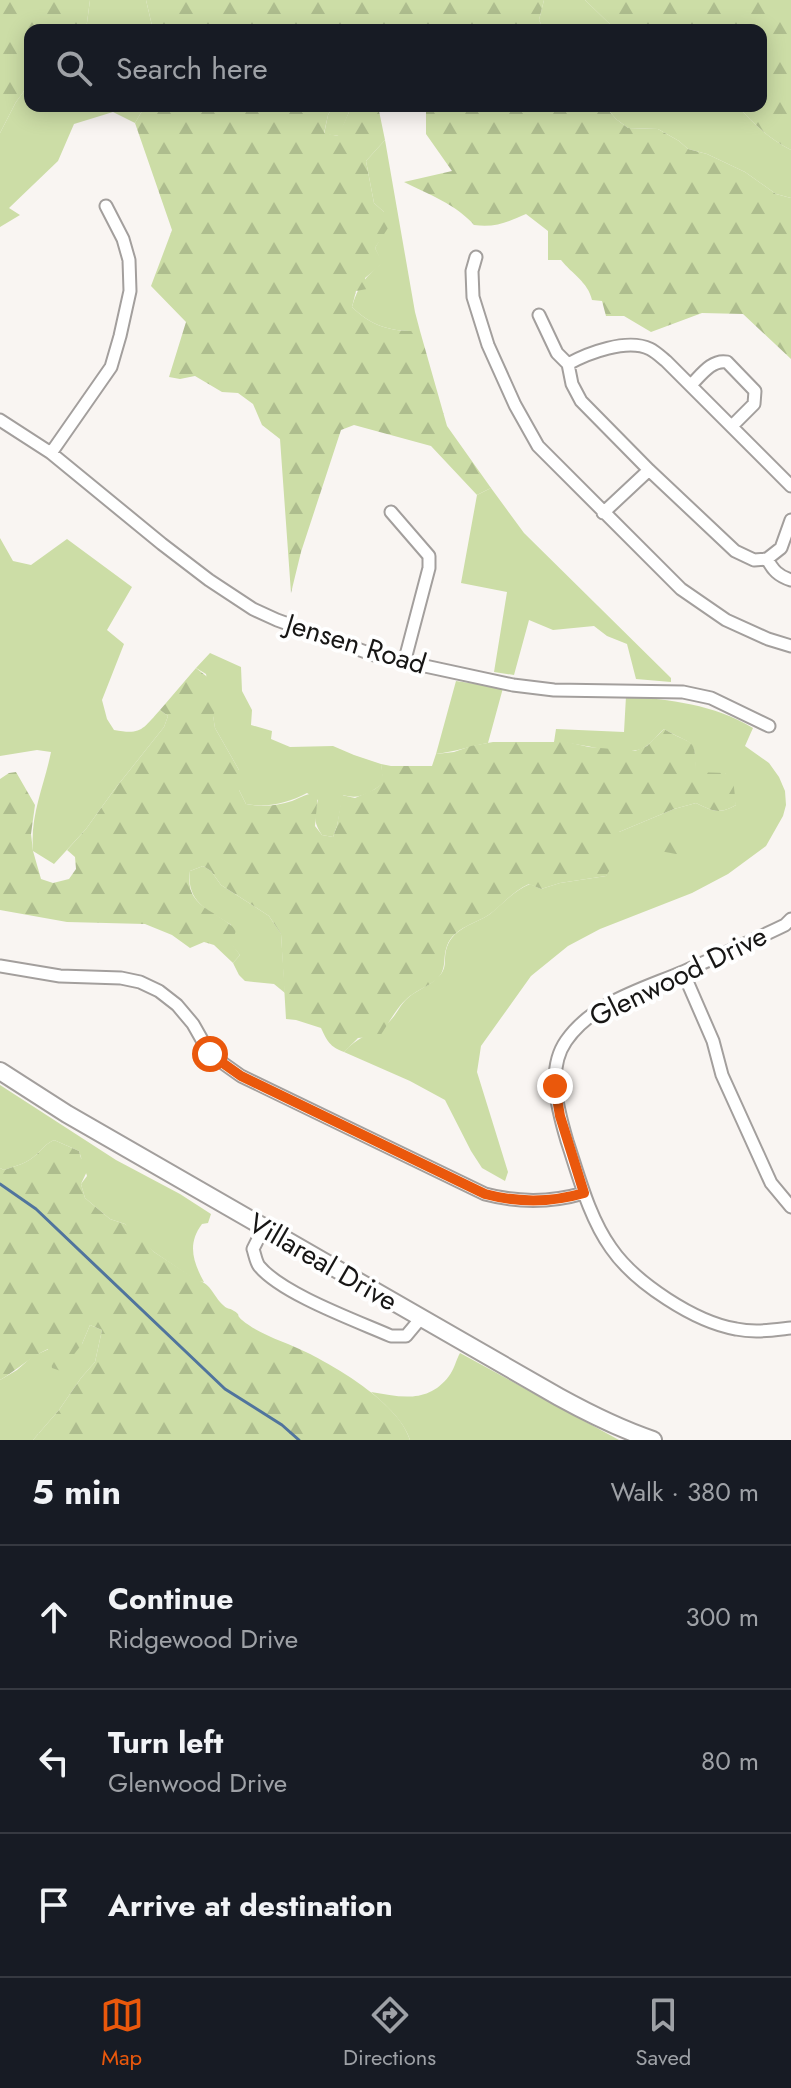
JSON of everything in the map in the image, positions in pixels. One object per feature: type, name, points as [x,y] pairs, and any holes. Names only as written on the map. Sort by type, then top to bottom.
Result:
[{"type":"street","points":[[51,453],[111,367],[120,336],[130,291],[129,260],[123,239],[106,206]]},
{"type":"street","points":[[476,257],[472,271],[473,297],[488,345],[515,405],[538,446],[681,589],[726,620],[791,646]]},
{"type":"street","points":[[539,315],[557,353],[568,364],[572,384],[581,401],[735,551],[754,560],[767,559],[781,548],[791,520]]},
{"type":"street","points":[[568,364],[590,352],[629,346],[648,348],[666,361],[733,425],[791,486]]},
{"type":"street","points":[[691,385],[714,363],[727,362],[755,391],[754,404],[733,425]]},
{"type":"street","name":"Jensen Road","points":[[0,420],[51,453],[209,580],[253,609],[277,620],[404,663],[554,690],[683,692],[711,698],[769,726]]},
{"type":"street","points":[[603,513],[649,470]]},
{"type":"street","points":[[391,512],[429,556],[429,568],[404,663]]},
{"type":"street","points":[[767,559],[773,571],[791,580]]},
{"type":"street","name":"Glenwood Drive","points":[[791,919],[785,925],[588,1015],[564,1044],[555,1086],[560,1116],[584,1193],[611,1249],[641,1280],[703,1320],[735,1329],[764,1332],[791,1328]]},
{"type":"street","points":[[0,966],[60,976],[121,978],[140,982],[177,1005],[193,1024],[210,1054],[241,1076],[485,1194],[532,1202],[584,1193]]},
{"type":"street","points":[[683,972],[713,1041],[722,1075],[764,1170],[791,1207]]},
{"type":"street","name":"Villareal Drive","points":[[0,1071],[67,1114],[595,1417],[653,1440]]},
{"type":"street","points":[[264,1227],[253,1249],[257,1265],[298,1294],[391,1336],[406,1336],[421,1318]]},
{"type":"green space","points":[[0,0],[90,0],[87,24],[24,24],[24,91],[0,133]]},
{"type":"green space","points":[[90,0],[146,0],[152,24],[87,24]]},
{"type":"green space","points":[[146,0],[544,0],[539,20],[541,24],[152,24]]},
{"type":"green space","points":[[544,0],[585,0],[610,24],[541,24],[539,20]]},
{"type":"green space","points":[[585,0],[791,0],[791,150],[762,131],[744,112],[767,112],[767,24],[610,24]]},
{"type":"green space","points":[[24,91],[24,112],[113,112],[74,124],[58,161],[9,208],[20,215],[0,227],[0,133]]},
{"type":"green space","points":[[113,112],[141,112],[135,123]]},
{"type":"green space","points":[[141,112],[330,112],[324,133],[338,136],[349,112],[379,112],[385,140],[366,161],[374,203],[384,212],[388,228],[375,248],[383,263],[365,278],[367,289],[356,291],[352,307],[383,327],[420,331],[447,426],[491,488],[477,495],[431,446],[354,425],[341,430],[301,552],[291,593],[280,439],[262,425],[253,404],[238,393],[222,392],[195,376],[180,379],[169,377],[186,322],[151,286],[172,230],[135,123]]},
{"type":"green space","points":[[330,112],[349,112],[339,136],[324,134]]},
{"type":"green space","points":[[426,112],[610,112],[628,128],[658,129],[688,149],[707,154],[745,172],[776,194],[791,198],[791,359],[743,314],[702,313],[651,332],[624,316],[606,316],[602,301],[592,300],[583,283],[561,260],[548,260],[548,231],[526,214],[495,225],[474,225],[451,206],[404,182],[452,171],[426,134]]},
{"type":"green space","points":[[610,112],[744,112],[762,131],[791,150],[791,198],[776,194],[745,172],[707,154],[688,149],[658,129],[628,128]]},
{"type":"green space","points":[[385,140],[420,331],[383,327],[352,307],[363,282],[382,263],[375,248],[384,212],[374,203],[366,161]]},
{"type":"green space","points":[[491,488],[524,533],[671,678],[671,682],[636,679],[627,644],[607,636],[594,626],[553,630],[529,620],[514,675],[494,672],[507,592],[461,583],[477,495]]},
{"type":"green space","points":[[0,538],[13,561],[31,565],[67,539],[132,587],[107,630],[124,644],[102,700],[107,719],[114,730],[130,732],[145,726],[160,710],[168,716],[164,727],[86,829],[54,864],[33,851],[36,813],[51,752],[37,750],[0,756]]},
{"type":"green space","points":[[210,653],[241,667],[242,691],[252,710],[251,725],[272,731],[271,739],[290,747],[333,746],[381,764],[384,783],[359,796],[343,795],[333,837],[322,835],[319,830],[315,818],[318,800],[307,793],[278,804],[246,804],[239,790],[239,770],[215,728],[206,674],[196,668]]},
{"type":"green space","points":[[196,668],[220,687],[224,700],[213,715],[215,728],[239,770],[239,790],[246,804],[275,805],[318,793],[315,826],[322,835],[333,837],[342,795],[355,798],[383,783],[381,764],[432,766],[436,754],[493,742],[567,742],[635,751],[647,746],[664,729],[693,746],[696,772],[725,773],[733,779],[736,805],[716,811],[696,803],[619,832],[619,855],[606,876],[541,889],[529,884],[518,890],[490,914],[455,934],[447,946],[440,976],[405,1000],[380,1036],[358,1038],[344,1052],[330,1043],[321,1028],[286,1019],[281,934],[269,916],[221,885],[203,866],[190,871],[192,893],[203,906],[236,930],[232,944],[240,955],[233,963],[214,945],[204,942],[190,948],[172,935],[145,924],[67,922],[0,910],[0,779],[16,772],[35,805],[31,834],[41,879],[53,883],[69,879],[76,869],[75,857],[67,850],[164,727],[168,716],[160,710]]},
{"type":"green space","points":[[456,681],[503,688],[488,743],[436,754]]},
{"type":"green space","points":[[626,696],[707,708],[753,728],[745,746],[769,763],[779,777],[785,791],[786,805],[766,846],[728,874],[692,893],[600,929],[568,946],[531,976],[481,1046],[477,1072],[508,1172],[505,1181],[482,1168],[445,1100],[344,1052],[388,1022],[409,997],[440,976],[447,947],[455,935],[490,914],[519,890],[530,884],[541,889],[606,876],[619,832],[674,809],[696,803],[720,811],[736,805],[725,773],[695,773],[693,747],[664,729],[648,745],[637,750],[554,742],[556,729],[624,732]]},
{"type":"green space","points":[[672,836],[683,836],[690,842],[690,850],[681,855],[655,850],[661,841]]},
{"type":"green space","points":[[203,866],[221,885],[269,916],[281,934],[285,993],[274,984],[245,981],[239,975],[233,963],[240,955],[231,944],[231,925],[207,910],[192,891],[190,871]]},
{"type":"green space","points":[[0,1085],[116,1160],[211,1214],[208,1223],[202,1224],[197,1231],[193,1246],[204,1282],[197,1281],[154,1252],[125,1224],[110,1219],[85,1198],[81,1184],[87,1176],[79,1151],[54,1140],[26,1162],[4,1170],[0,1168]]},
{"type":"green space","points":[[54,1140],[79,1151],[81,1158],[90,1165],[81,1184],[85,1198],[110,1219],[138,1233],[154,1252],[206,1284],[223,1305],[249,1326],[321,1360],[367,1389],[394,1414],[410,1440],[33,1440],[95,1362],[102,1330],[90,1325],[82,1344],[61,1371],[52,1368],[48,1349],[0,1380],[0,1168],[4,1170],[26,1162]]},
{"type":"green space","points":[[90,1325],[102,1330],[95,1362],[59,1410],[33,1440],[0,1440],[0,1380],[33,1356],[49,1349],[82,1344]]},
{"type":"green space","points":[[460,1353],[619,1440],[410,1440],[399,1420],[371,1392],[392,1396],[423,1395],[441,1385],[449,1376]]},
{"type":"waterway","points":[[0,1184],[36,1209],[225,1389],[282,1425],[299,1440]]},
{"type":"route","points":[[210,1054],[241,1076],[485,1194],[532,1202],[584,1193],[560,1116],[555,1086]]}]
